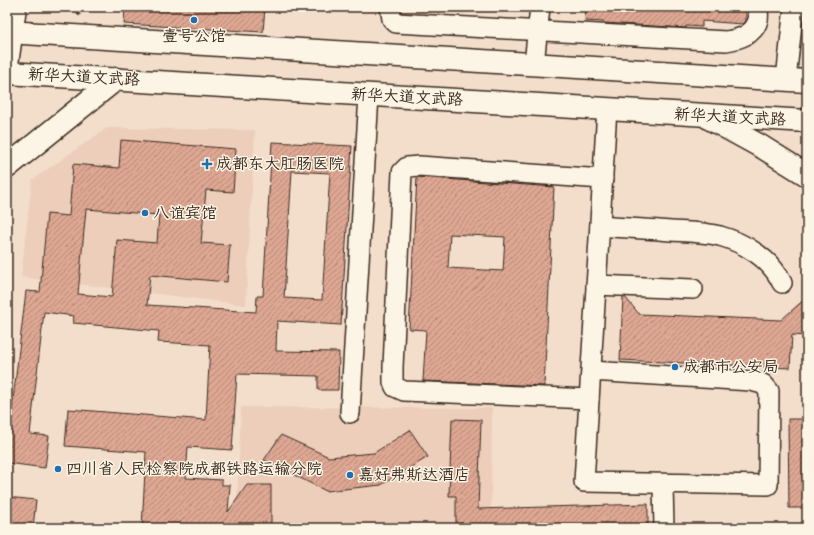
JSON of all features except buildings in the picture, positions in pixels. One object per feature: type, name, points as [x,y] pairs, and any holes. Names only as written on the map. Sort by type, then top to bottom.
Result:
[{"type":"main road","points":[[7,64],[9,32],[16,7]]},
{"type":"main road","points":[[9,32],[797,80]]},
{"type":"main road","name":"新华大道文武路","points":[[7,73],[807,121]]},
{"type":"main road","points":[[7,167],[116,79]]},
{"type":"main road","points":[[703,115],[762,147],[807,175]]},
{"type":"street","points":[[390,7],[392,19],[396,23],[726,41],[741,39],[750,33],[758,21],[758,7]]},
{"type":"street","points":[[534,64],[540,7]]},
{"type":"street","points":[[794,7],[797,80]]},
{"type":"street","points":[[350,413],[369,95]]},
{"type":"street","points":[[591,371],[751,381],[763,384],[769,391],[768,485],[584,482],[607,109]]},
{"type":"street","points":[[589,399],[404,391],[395,387],[393,382],[393,367],[402,172],[407,168],[419,166],[603,179]]},
{"type":"street","points":[[600,226],[697,232],[720,236],[744,246],[764,258],[779,276],[782,283]]},
{"type":"street","points":[[596,285],[693,289]]},
{"type":"street","points":[[663,484],[664,528]]},
{"type":"shaded area","name":"八谊宾馆","points":[[107,128],[255,130],[246,305],[21,277],[32,180]]},
{"type":"shaded area","name":"嘉好弗斯达酒店","points":[[241,407],[492,408],[491,528],[236,528]]},
{"type":"place","name":"壹号公馆","points":[[194,20]]},
{"type":"place","name":"成都东大肛肠医院","points":[[207,164]]},
{"type":"place","name":"八谊宾馆","points":[[145,213]]},
{"type":"place","name":"成都市公安局","points":[[675,367]]},
{"type":"place","name":"四川省人民检察院成都铁路运输分院","points":[[58,469]]},
{"type":"place","name":"嘉好弗斯达酒店","points":[[350,475]]}]
